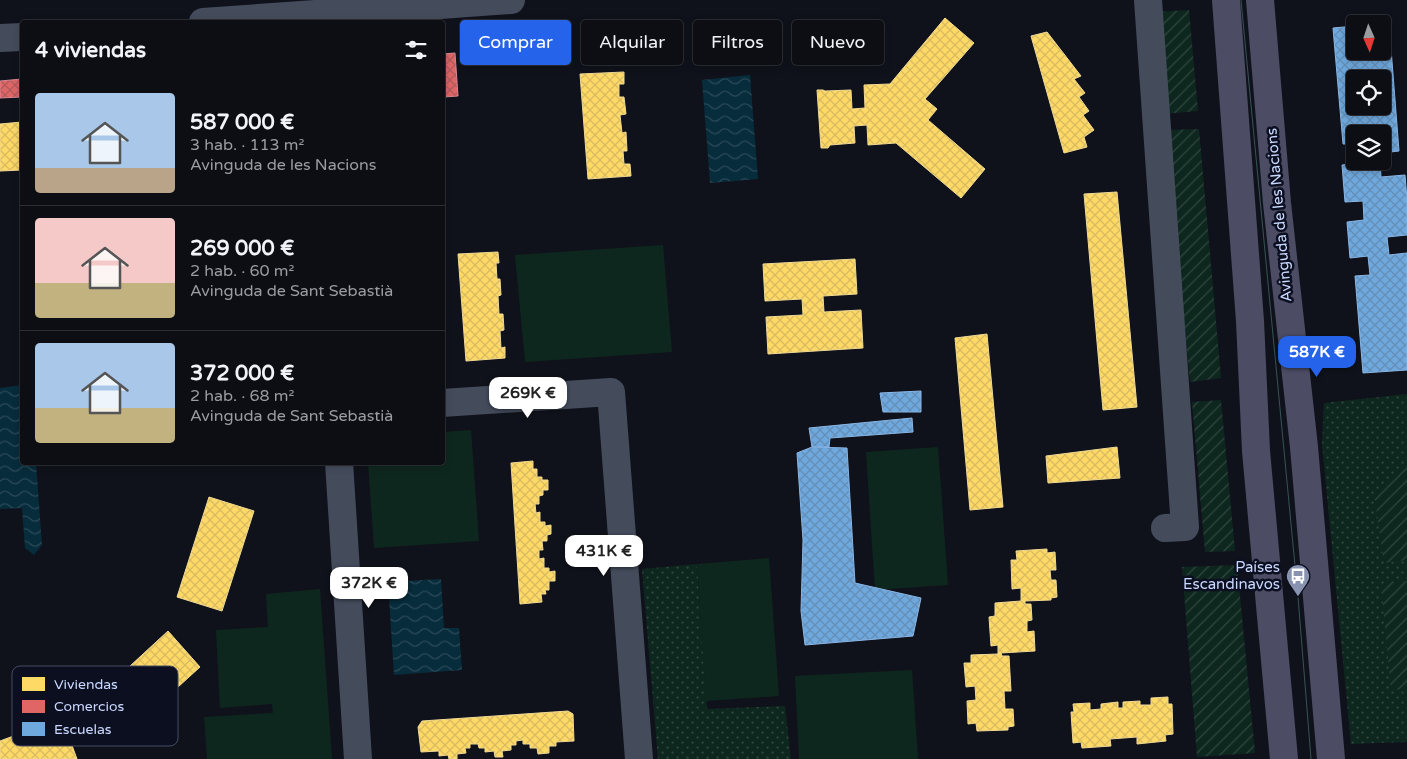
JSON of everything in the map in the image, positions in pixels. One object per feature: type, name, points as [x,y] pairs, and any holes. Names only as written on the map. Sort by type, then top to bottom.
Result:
[{"type":"main road","points":[[1226,0],[1250,321],[1256,452],[1284,759]]},
{"type":"main road","name":"Avinguda de les Nacions","points":[[1260,0],[1277,203],[1304,447],[1331,759]]},
{"type":"street","points":[[223,20],[303,12],[511,0]]},
{"type":"street","points":[[1148,0],[1185,527],[1165,528]]},
{"type":"street","points":[[0,38],[20,37]]},
{"type":"street","points":[[445,403],[611,392],[639,759]]},
{"type":"street","points":[[338,465],[358,759]]},
{"type":"green space","points":[[1189,10],[1198,111],[1164,114],[1156,12]]},
{"type":"green space","points":[[1199,129],[1221,378],[1190,382],[1165,130]]},
{"type":"green space","points":[[663,245],[672,352],[525,362],[515,255]]},
{"type":"green space","points":[[1407,394],[1407,742],[1351,744],[1322,444],[1324,403]]},
{"type":"green space","points":[[1221,400],[1235,551],[1205,552],[1192,402]]},
{"type":"green space","points":[[471,430],[479,541],[374,548],[368,465],[445,465],[445,432]]},
{"type":"green space","points":[[938,447],[948,585],[875,590],[866,452]]},
{"type":"green space","points":[[1407,467],[1407,560],[1384,563],[1374,493]]},
{"type":"green space","points":[[769,558],[779,696],[706,701],[697,564]]},
{"type":"green space","points":[[697,564],[707,709],[785,706],[791,759],[658,759],[642,569]]},
{"type":"green space","points":[[1237,565],[1255,753],[1197,757],[1182,567]]},
{"type":"green space","points":[[1407,581],[1407,689],[1391,690],[1381,584]]},
{"type":"green space","points":[[320,589],[332,759],[207,759],[204,717],[273,713],[272,704],[220,708],[216,630],[268,627],[266,594]]},
{"type":"green space","points":[[912,670],[918,759],[799,759],[795,676]]},
{"type":"water","points":[[750,75],[758,179],[710,183],[702,80]]},
{"type":"water","points":[[20,385],[20,465],[36,465],[42,545],[34,555],[25,548],[22,508],[0,509],[0,388]]},
{"type":"water","points":[[441,579],[444,628],[459,628],[462,670],[394,675],[388,582]]},
{"type":"building: Viviendas","points":[[945,18],[974,43],[925,99],[937,109],[928,120],[985,169],[961,198],[896,143],[868,145],[867,125],[854,126],[855,143],[830,145],[828,148],[821,148],[817,90],[851,90],[852,109],[865,108],[864,85],[890,84]]},
{"type":"building: Viviendas","points":[[1047,32],[1081,76],[1074,79],[1085,93],[1079,97],[1089,111],[1083,115],[1094,130],[1084,137],[1087,147],[1064,153],[1031,36]]},
{"type":"building: Viviendas","points":[[624,72],[624,84],[619,84],[619,97],[624,97],[626,114],[620,115],[622,133],[626,132],[627,151],[623,151],[624,164],[630,164],[631,176],[588,179],[580,74]]},
{"type":"building: Viviendas","points":[[20,122],[20,170],[0,171],[0,124]]},
{"type":"building: Viviendas","points":[[1117,192],[1137,407],[1103,410],[1084,194]]},
{"type":"building: Viviendas","points":[[498,252],[499,263],[496,263],[497,279],[500,279],[501,295],[498,296],[499,314],[503,314],[504,330],[500,331],[501,348],[505,347],[505,358],[466,361],[458,254]]},
{"type":"building: Viviendas","points":[[855,259],[857,294],[823,296],[824,312],[861,310],[863,348],[768,354],[766,317],[803,315],[802,299],[765,301],[763,264]]},
{"type":"building: Viviendas","points":[[987,334],[1003,507],[970,510],[955,338]]},
{"type":"building: Viviendas","points":[[1117,447],[1120,478],[1048,483],[1046,456]]},
{"type":"building: Viviendas","points":[[533,461],[533,469],[537,469],[537,477],[542,477],[542,480],[548,480],[548,490],[543,490],[543,495],[539,496],[539,504],[535,504],[536,513],[540,512],[540,522],[545,522],[545,526],[551,525],[551,534],[547,535],[547,541],[542,541],[543,550],[539,550],[539,559],[544,558],[544,568],[549,568],[549,572],[555,571],[555,581],[549,581],[549,590],[545,590],[546,594],[541,594],[542,602],[520,604],[511,463]]},
{"type":"building: Viviendas","points":[[209,497],[254,511],[222,611],[177,597]]},
{"type":"building: Viviendas","points":[[1047,549],[1047,553],[1055,552],[1056,570],[1050,570],[1051,580],[1056,580],[1057,597],[1051,598],[1051,600],[1025,601],[1025,604],[1031,604],[1032,620],[1027,621],[1027,632],[1034,631],[1035,651],[1001,653],[1002,656],[1009,656],[1011,691],[1004,691],[1005,709],[1013,709],[1014,726],[1008,727],[1008,730],[977,731],[976,723],[968,724],[967,701],[976,700],[975,686],[966,687],[964,663],[971,663],[971,655],[998,654],[998,645],[991,646],[989,617],[995,616],[995,603],[1021,601],[1021,588],[1012,589],[1011,560],[1017,560],[1016,551]]},
{"type":"building: Viviendas","points":[[168,631],[200,667],[178,687],[178,666],[130,666]]},
{"type":"building: Viviendas","points":[[1168,697],[1168,704],[1172,704],[1173,734],[1165,735],[1166,741],[1137,744],[1137,737],[1110,739],[1111,746],[1082,748],[1081,742],[1073,743],[1071,712],[1074,712],[1073,704],[1090,703],[1090,710],[1101,709],[1101,704],[1118,702],[1118,708],[1123,708],[1123,702],[1140,701],[1140,705],[1151,705],[1151,698]]},
{"type":"building: Viviendas","points":[[568,711],[573,714],[574,741],[556,742],[556,746],[549,746],[549,753],[538,754],[537,748],[530,748],[530,744],[523,744],[523,740],[516,741],[516,745],[511,745],[511,750],[502,751],[503,757],[495,757],[494,751],[485,752],[485,748],[479,748],[478,744],[470,744],[470,748],[465,748],[466,753],[457,754],[457,759],[449,759],[448,755],[439,756],[439,751],[421,752],[418,727],[422,721]]},
{"type":"building: Viviendas","points":[[12,737],[12,746],[72,746],[77,759],[0,759],[0,741]]},
{"type":"building: Comercios","points":[[455,53],[458,96],[445,97],[445,54]]},
{"type":"building: Comercios","points":[[20,79],[20,97],[0,98],[0,81]]},
{"type":"building: Escuelas","points":[[1346,27],[1346,60],[1391,60],[1391,49],[1399,151],[1391,152],[1391,125],[1346,125],[1346,144],[1343,144],[1333,28]]},
{"type":"building: Escuelas","points":[[1342,165],[1346,165],[1346,170],[1381,170],[1381,177],[1405,175],[1407,235],[1387,237],[1389,255],[1407,253],[1407,370],[1363,373],[1355,276],[1370,275],[1368,256],[1350,258],[1347,222],[1364,220],[1363,201],[1345,202]]},
{"type":"building: Escuelas","points":[[921,391],[921,412],[883,412],[880,393]]},
{"type":"building: Escuelas","points":[[912,418],[913,432],[830,438],[829,447],[812,447],[809,428]]},
{"type":"building: Escuelas","points":[[812,447],[847,448],[855,583],[921,598],[913,636],[805,645],[801,611],[803,540],[797,453]]},
{"type":"tram line","points":[[1241,0],[1298,597],[1311,759]]},
{"type":"place","name":"Países Escandinavos","points":[[1298,597]]}]
